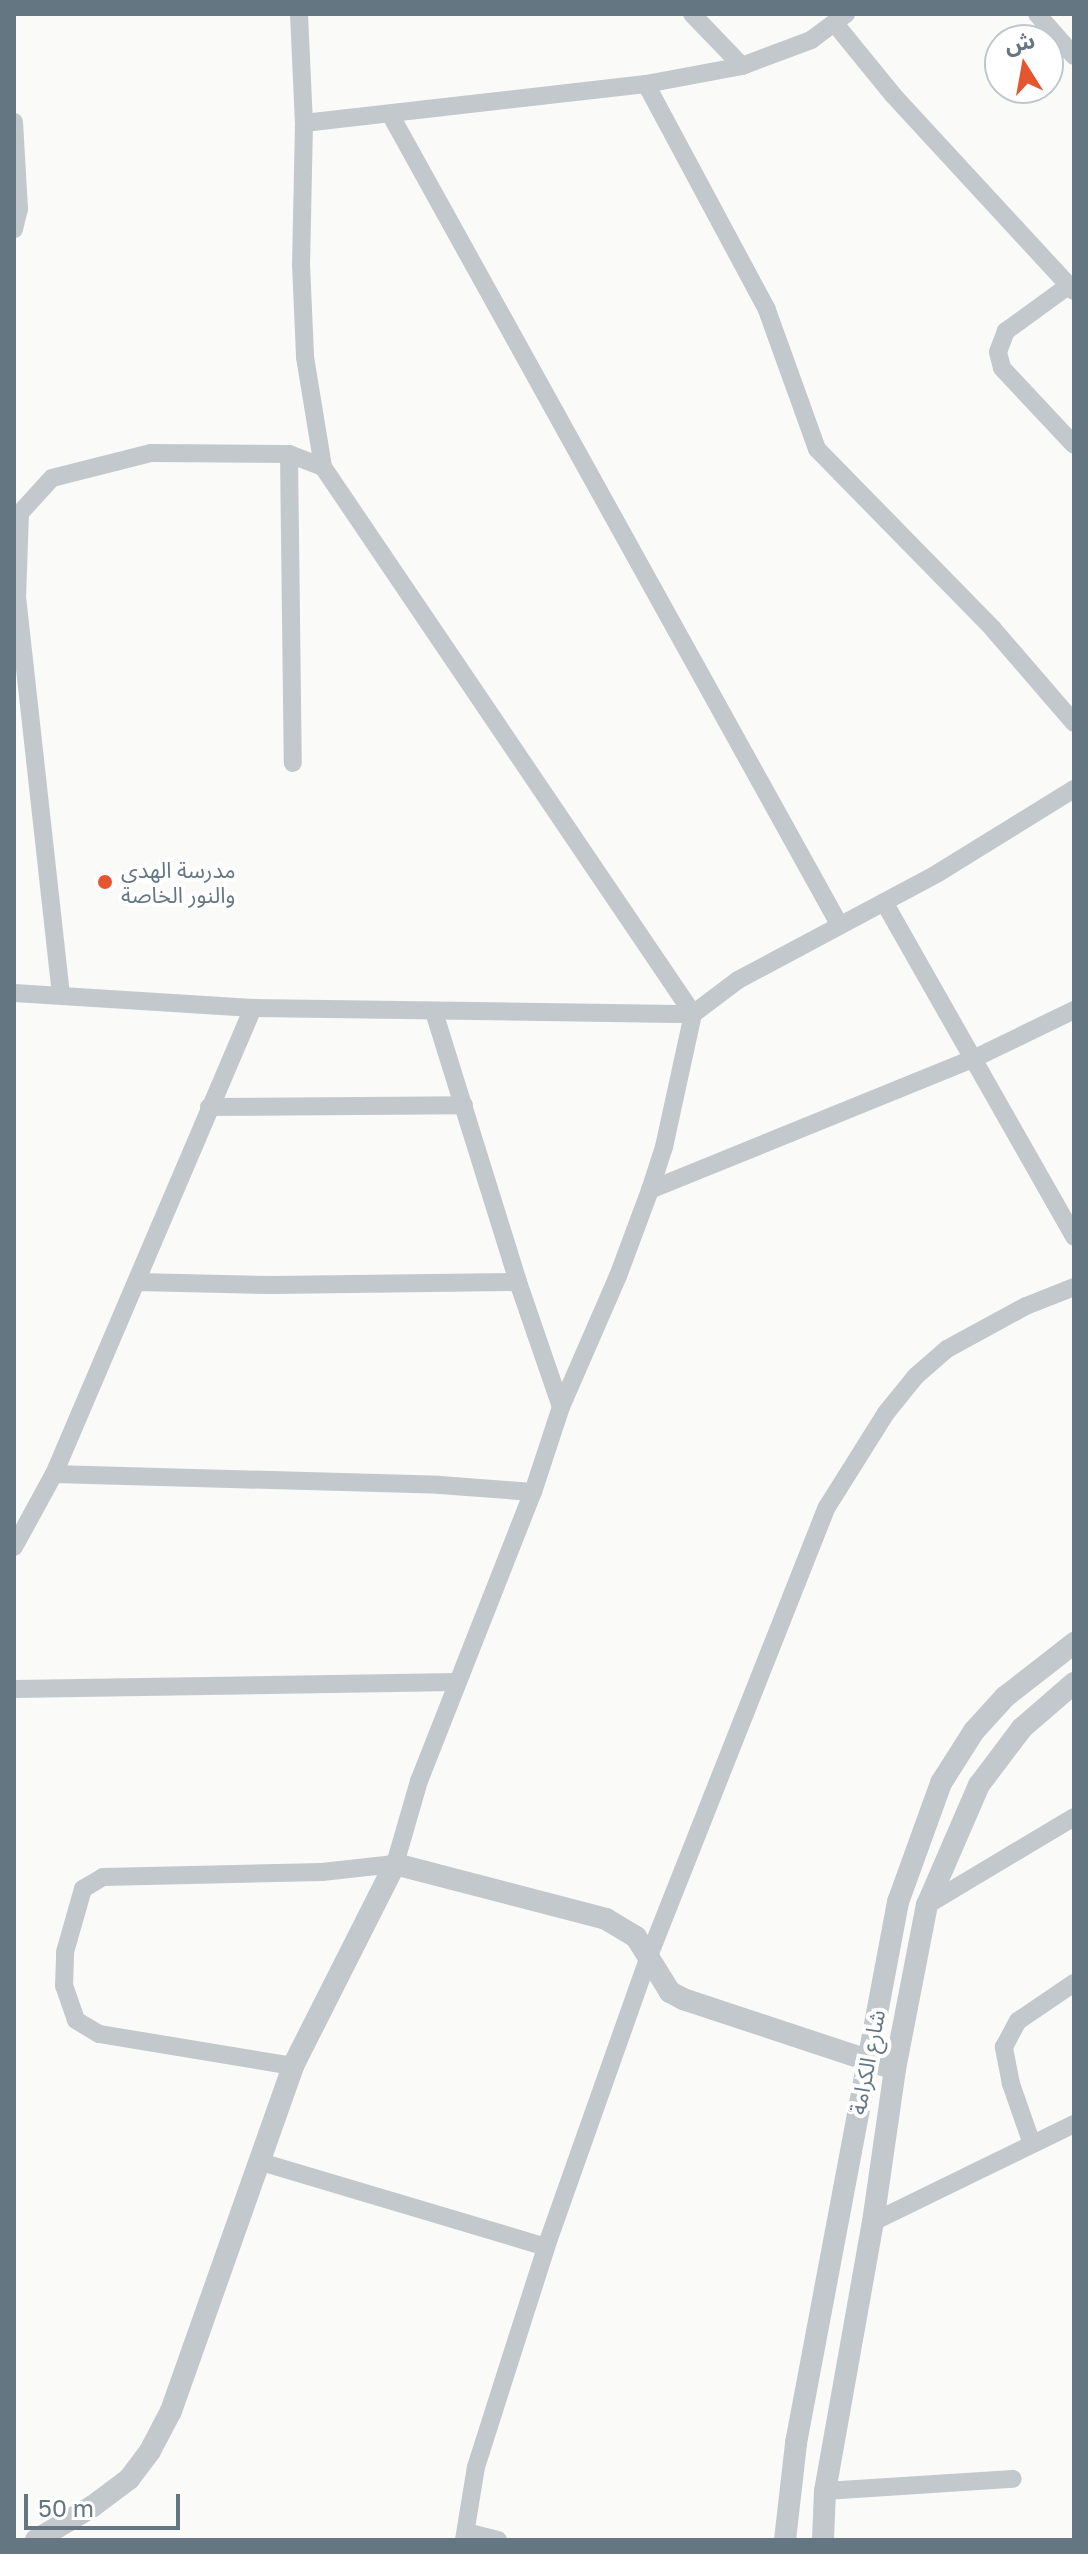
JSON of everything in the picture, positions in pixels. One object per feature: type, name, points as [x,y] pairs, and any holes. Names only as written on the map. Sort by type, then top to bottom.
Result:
[{"type":"street","points":[[36,2540],[93,2506],[129,2479],[150,2451],[171,2411],[293,2066],[395,1864],[419,1781],[533,1492],[561,1407],[618,1276],[664,1147],[693,1014],[323,467],[305,357],[301,264],[304,123],[299,14]]},
{"type":"street","points":[[692,14],[742,66]]},
{"type":"street","points":[[1037,14],[1074,56]]},
{"type":"street","points":[[304,123],[646,84],[742,66],[779,55],[841,20],[893,95],[1071,289],[1006,331],[998,352],[1002,368],[1074,445]]},
{"type":"street","points":[[646,84],[767,310],[817,449],[993,629],[1074,723]]},
{"type":"street","points":[[390,114],[839,924]]},
{"type":"street","points":[[14,122],[19,189],[14,229]]},
{"type":"street","points":[[61,995],[17,599],[20,513],[52,478],[151,453],[289,454],[323,467]]},
{"type":"street","points":[[289,454],[293,763]]},
{"type":"street","points":[[14,993],[253,1008],[693,1014],[738,980],[998,838],[1074,789]]},
{"type":"street","points":[[884,902],[1074,1237]]},
{"type":"street","points":[[14,1547],[54,1474],[253,1008]]},
{"type":"street","points":[[650,1190],[973,1059],[1074,1010]]},
{"type":"street","points":[[434,1012],[518,1282],[561,1407]]},
{"type":"street","points":[[209,1107],[464,1105]]},
{"type":"street","points":[[137,1282],[273,1285],[518,1282]]},
{"type":"street","points":[[498,2540],[465,2536],[476,2467],[546,2247],[649,1956],[827,1507],[854,1459],[916,1376],[947,1349],[1026,1306],[1074,1287]]},
{"type":"street","points":[[54,1474],[440,1485],[533,1492]]},
{"type":"street","name":"شارع الكرامة","points":[[785,2540],[796,2443],[898,1902],[941,1783],[974,1731],[1005,1697],[1074,1643]]},
{"type":"street","points":[[14,1689],[457,1682]]},
{"type":"street","name":"شارع الكرامة","points":[[823,2540],[825,2491],[873,2222],[895,2069],[927,1905],[979,1785],[1022,1728],[1074,1683]]},
{"type":"street","points":[[927,1905],[1074,1817]]},
{"type":"street","points":[[293,2066],[99,2034],[76,2020],[64,1986],[65,1952],[83,1889],[103,1877],[322,1872],[395,1864],[606,1919],[636,1937],[670,1992],[683,1999],[895,2069]]},
{"type":"street","points":[[1032,2144],[1011,2084],[1004,2047],[1018,2021],[1074,1983]]},
{"type":"street","points":[[873,2222],[1074,2124]]},
{"type":"street","points":[[261,2162],[546,2247]]},
{"type":"street","points":[[825,2491],[1013,2479]]},
{"type":"place","name":"مدرسة الهدى والنور الخاصة","points":[[105,882]]}]
